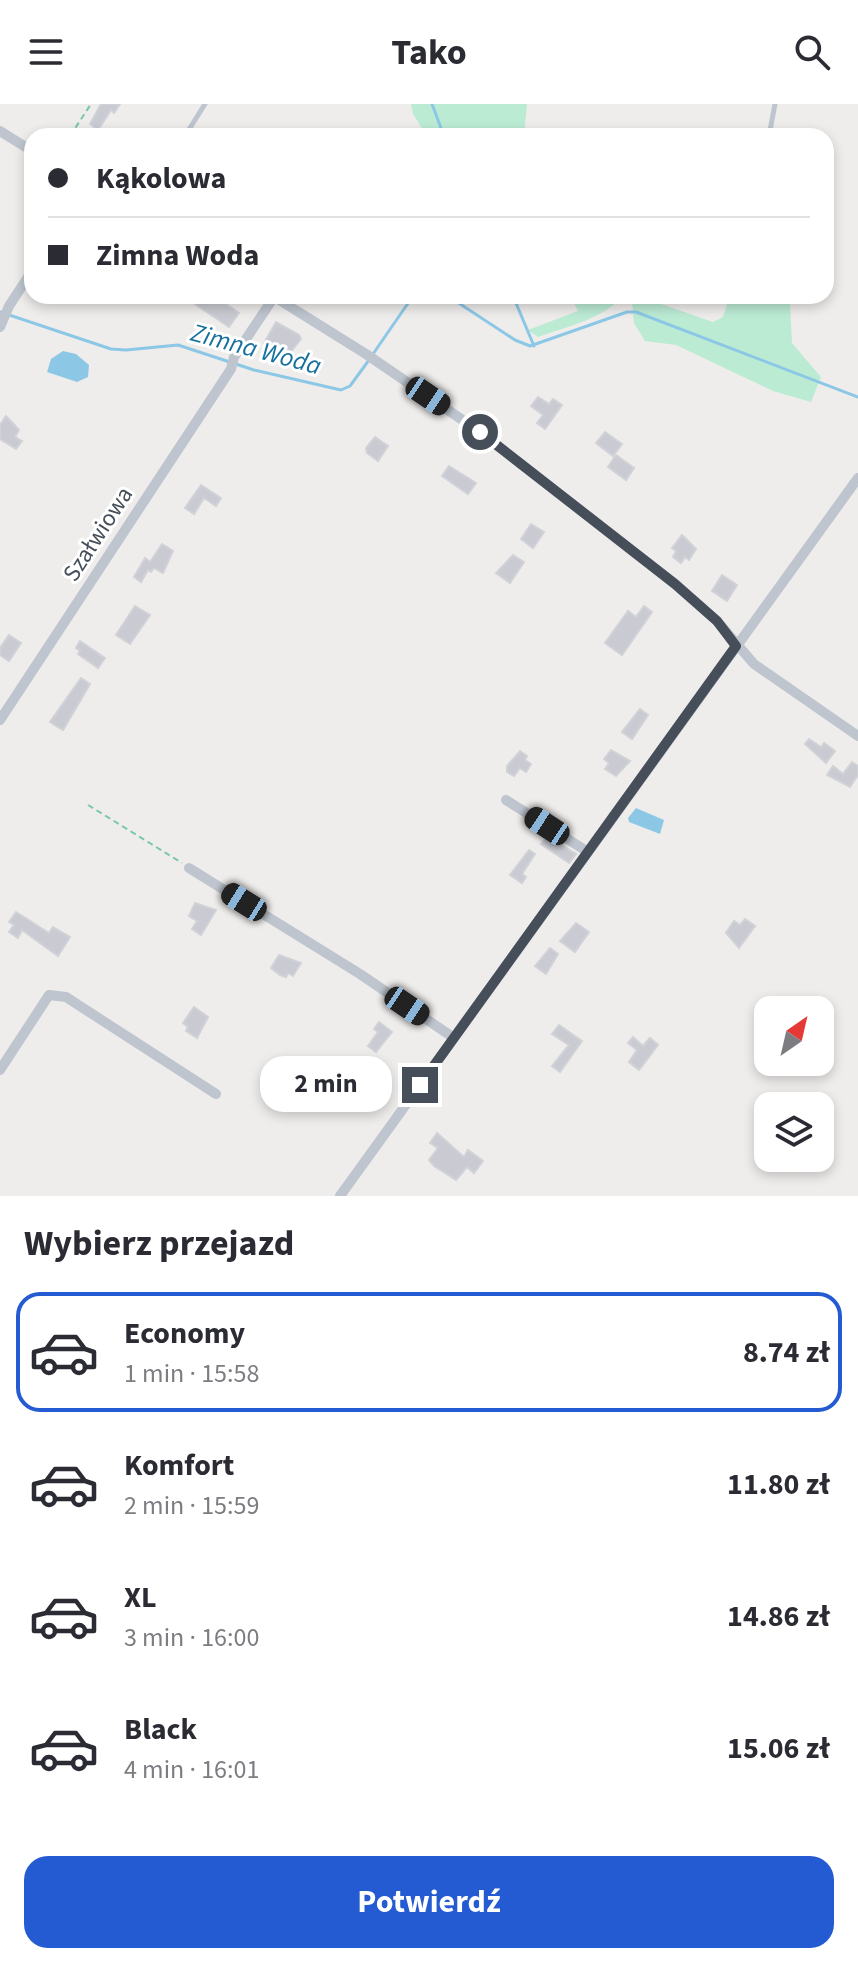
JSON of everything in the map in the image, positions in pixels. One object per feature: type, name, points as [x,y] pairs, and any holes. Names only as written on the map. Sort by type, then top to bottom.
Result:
[{"type":"street","points":[[0,131],[24,146]]},
{"type":"street","points":[[2,324],[24,283]]},
{"type":"street","name":"Szałwiowa","points":[[0,720],[231,369],[234,357],[269,304]]},
{"type":"street","points":[[287,304],[480,432],[707,611],[754,664],[858,736]]},
{"type":"street","points":[[340,1196],[858,478]]},
{"type":"street","points":[[506,800],[588,852]]},
{"type":"street","points":[[189,868],[360,974],[454,1038]]},
{"type":"street","points":[[0,1070],[49,995],[55,994],[66,997],[216,1094]]},
{"type":"lane","points":[[190,128],[205,104]]},
{"type":"lane","points":[[770,128],[775,104]]},
{"type":"path","points":[[75,128],[91,104]]},
{"type":"path","points":[[88,805],[189,868]]},
{"type":"green space","points":[[411,104],[527,104],[525,128],[422,128]]},
{"type":"green space","points":[[574,304],[615,304],[593,317],[538,337],[528,330],[578,311]]},
{"type":"green space","points":[[632,304],[661,304],[713,322],[723,317],[727,304],[790,304],[792,343],[821,377],[811,402],[773,391],[676,345],[645,341],[634,323]]},
{"type":"water","points":[[63,351],[76,354],[89,365],[88,377],[77,382],[47,372],[51,359]]},
{"type":"water","points":[[636,808],[664,820],[660,834],[629,822],[628,818]]},
{"type":"building","points":[[101,104],[120,104],[114,113],[111,110],[99,128],[90,124]]},
{"type":"building","points":[[195,304],[226,304],[239,313],[229,327]]},
{"type":"building","points":[[276,322],[301,339],[286,358],[264,343]]},
{"type":"building","points":[[538,397],[549,404],[553,399],[562,405],[545,429],[537,423],[543,415],[531,406]]},
{"type":"building","points":[[6,416],[19,430],[15,437],[22,441],[16,449],[0,439],[0,425]]},
{"type":"building","points":[[605,432],[622,444],[613,456],[596,443]]},
{"type":"building","points":[[375,437],[388,446],[378,461],[367,453],[366,448]]},
{"type":"building","points":[[616,455],[634,468],[626,480],[608,467]]},
{"type":"building","points":[[449,466],[476,483],[468,494],[442,476]]},
{"type":"building","points":[[201,485],[221,498],[216,506],[204,498],[194,514],[185,508]]},
{"type":"building","points":[[531,524],[544,532],[533,548],[521,539]]},
{"type":"building","points":[[682,535],[696,549],[689,560],[685,557],[681,563],[673,557],[676,551],[672,548]]},
{"type":"building","points":[[162,544],[173,551],[163,573],[154,568],[151,572],[148,570],[141,582],[134,577],[145,558],[150,562]]},
{"type":"building","points":[[513,555],[524,562],[510,583],[496,573]]},
{"type":"building","points":[[722,575],[737,585],[727,601],[712,591]]},
{"type":"building","points":[[135,606],[150,615],[130,644],[116,635]]},
{"type":"building","points":[[644,606],[652,612],[622,655],[605,643],[628,611],[636,617]]},
{"type":"building","points":[[9,635],[21,643],[9,661],[0,655],[0,648]]},
{"type":"building","points":[[80,641],[105,658],[98,668],[78,654],[80,651],[76,648]]},
{"type":"building","points":[[81,678],[90,684],[63,730],[50,722]]},
{"type":"building","points":[[640,709],[648,715],[632,739],[622,732]]},
{"type":"building","points":[[809,739],[821,747],[824,743],[835,751],[826,763],[805,744]]},
{"type":"building","points":[[611,750],[630,761],[616,776],[605,769],[609,763],[604,759]]},
{"type":"building","points":[[520,751],[531,764],[526,772],[520,768],[514,776],[507,772],[507,766]]},
{"type":"building","points":[[852,762],[858,766],[858,775],[850,787],[827,775],[833,766],[843,774]]},
{"type":"building","points":[[547,836],[576,854],[569,863],[541,844]]},
{"type":"building","points":[[529,850],[535,854],[522,874],[526,877],[522,883],[510,875]]},
{"type":"building","points":[[195,903],[216,910],[201,935],[192,929],[197,921],[189,916]]},
{"type":"building","points":[[16,912],[49,933],[53,927],[70,937],[58,956],[22,930],[18,938],[9,932],[14,925],[9,922]]},
{"type":"building","points":[[745,919],[755,926],[739,948],[726,933],[734,921],[740,925]]},
{"type":"building","points":[[576,923],[589,932],[575,952],[560,941]]},
{"type":"building","points":[[550,948],[558,954],[546,974],[535,966]]},
{"type":"building","points":[[279,955],[301,963],[293,976],[288,973],[286,977],[280,975],[271,968]]},
{"type":"building","points":[[194,1007],[208,1017],[197,1038],[186,1031],[188,1027],[183,1023]]},
{"type":"building","points":[[379,1022],[392,1032],[376,1052],[368,1046],[378,1032],[374,1029]]},
{"type":"building","points":[[559,1025],[582,1041],[560,1072],[552,1066],[569,1045],[552,1034]]},
{"type":"building","points":[[633,1037],[643,1046],[650,1038],[658,1045],[639,1070],[629,1062],[637,1050],[628,1043]]},
{"type":"building","points":[[369,1074],[389,1089],[382,1099],[361,1084]]},
{"type":"building","points":[[437,1133],[464,1157],[468,1150],[483,1161],[474,1173],[467,1167],[456,1180],[434,1166],[429,1160],[438,1148],[430,1143]]},
{"type":"waterway","points":[[432,104],[441,128]]},
{"type":"waterway","name":"Zimna Woda","points":[[373,354],[407,304]]},
{"type":"waterway","name":"Zimna Woda","points":[[460,304],[515,340],[530,346],[627,312],[636,312],[858,397]]},
{"type":"waterway","points":[[516,304],[534,346]]},
{"type":"waterway","name":"Zimna Woda","points":[[0,312],[111,349],[178,345],[254,370],[341,390],[350,386],[369,360]]},
{"type":"route","points":[[420,1085],[736,646],[717,621],[675,584],[480,432]]}]
